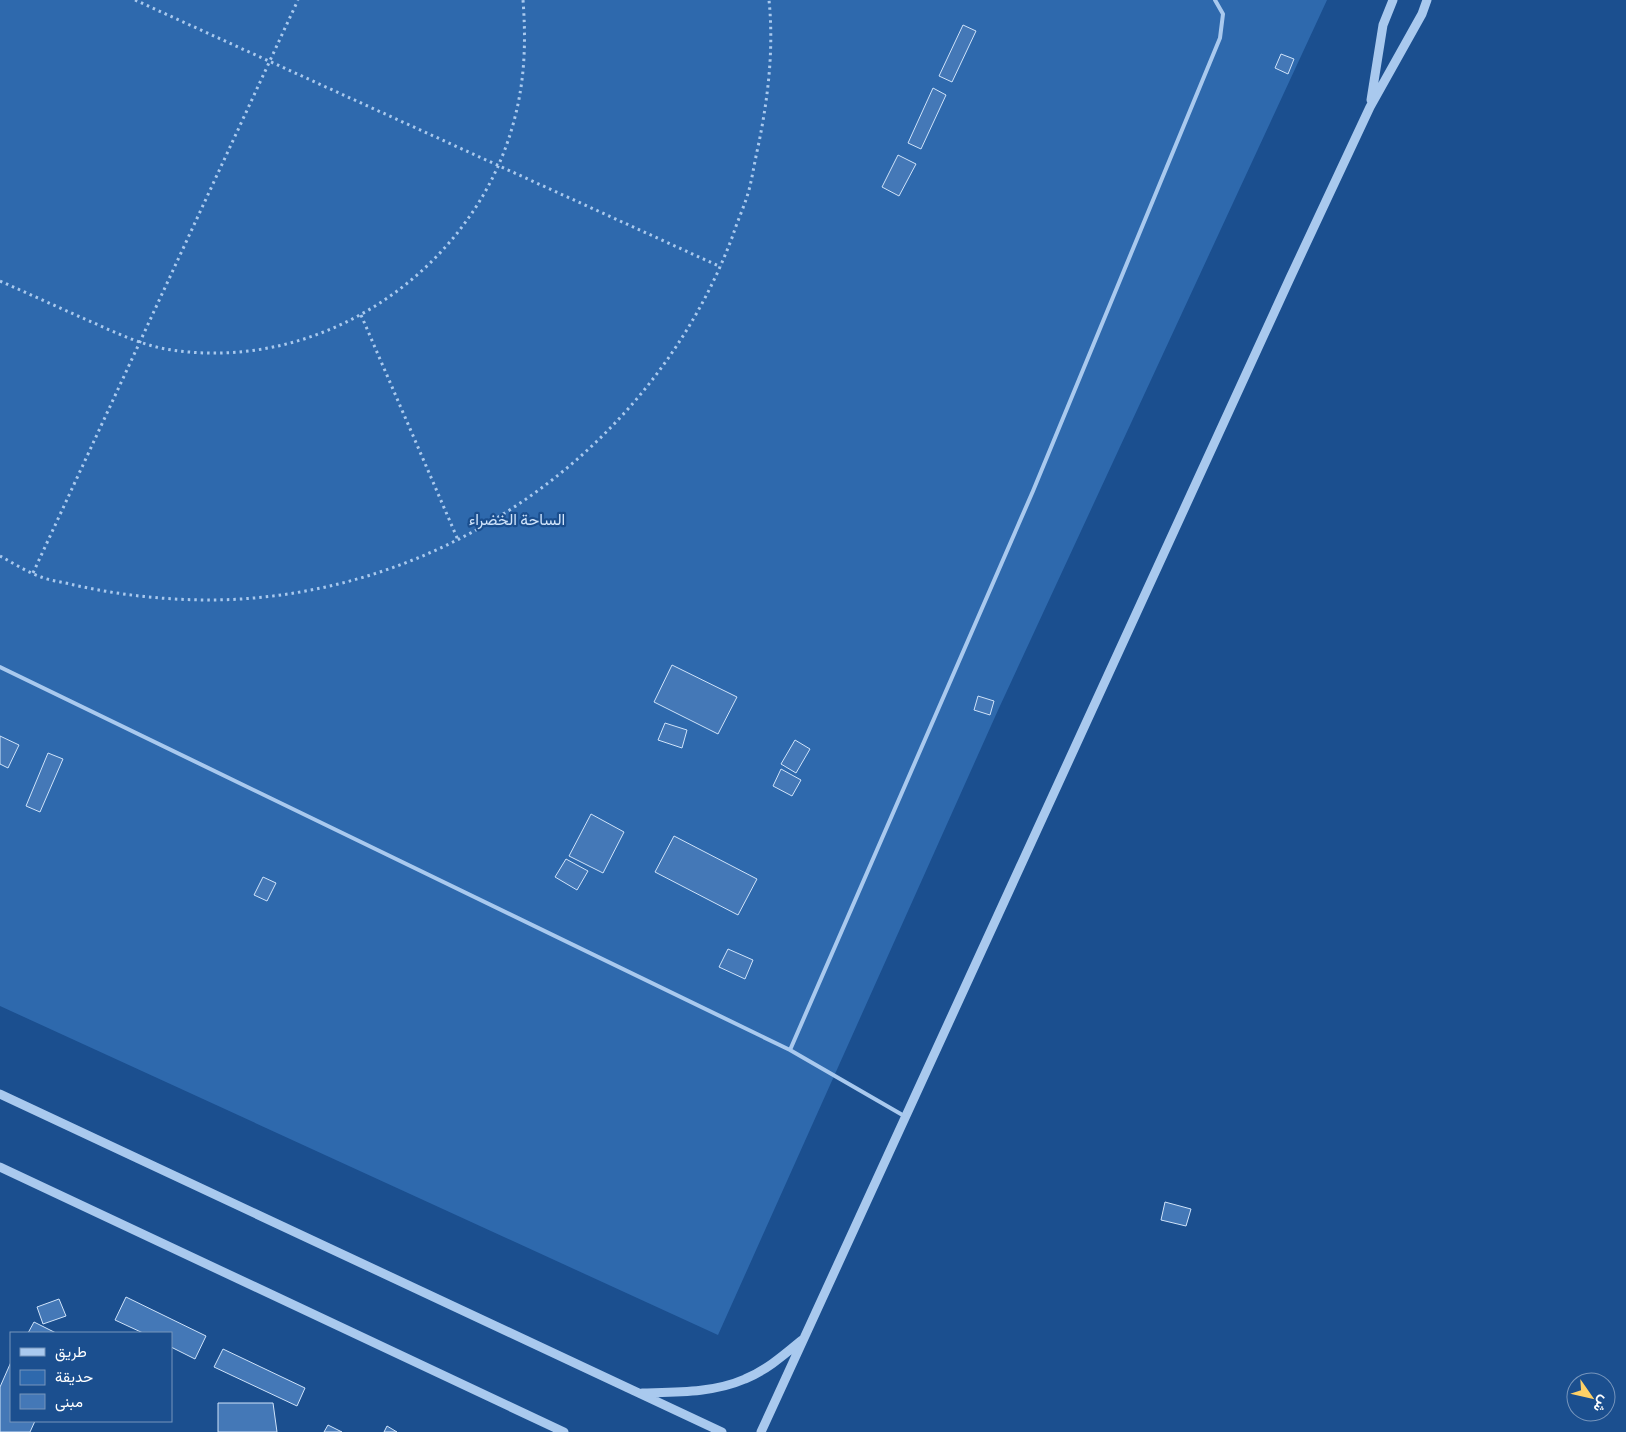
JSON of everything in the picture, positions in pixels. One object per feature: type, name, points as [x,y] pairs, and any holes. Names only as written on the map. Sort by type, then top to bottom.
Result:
[{"type":"street","points":[[1370,107],[1383,25],[1393,0]]},
{"type":"street","points":[[761,1432],[1370,107],[1428,0]]},
{"type":"street","points":[[0,1094],[722,1432]]},
{"type":"street","points":[[0,1167],[564,1432]]},
{"type":"street","points":[[639,1393],[712,1389],[746,1379],[777,1361],[805,1338]]},
{"type":"lane","points":[[790,1050],[1033,491],[1220,38],[1223,14],[1215,0]]},
{"type":"lane","points":[[0,667],[790,1050],[906,1117]]},
{"type":"path","points":[[135,0],[721,267]]},
{"type":"path","points":[[33,573],[298,0]]},
{"type":"path","points":[[0,281],[139,343],[173,350],[203,353],[263,349],[292,343],[321,333],[361,315],[400,290],[444,250],[480,201],[499,166],[515,118],[522,89],[525,59],[523,0]]},
{"type":"path","points":[[0,556],[41,577],[106,592],[174,600],[242,600],[309,591],[375,574],[438,550],[498,518],[554,479],[605,434],[650,383],[689,327],[721,267],[750,188],[766,106],[772,23],[769,0]]},
{"type":"path","points":[[361,315],[458,540]]},
{"type":"green space","name":"الساحة الخضراء","points":[[0,0],[1327,0],[999,708],[718,1335],[0,1006]]},
{"type":"building","points":[[963,25],[976,31],[952,82],[939,76]]},
{"type":"building","points":[[1281,54],[1294,59],[1288,74],[1275,68]]},
{"type":"building","points":[[933,88],[946,95],[921,149],[908,143]]},
{"type":"building","points":[[898,155],[916,164],[899,196],[882,187]]},
{"type":"building","points":[[672,665],[737,697],[718,734],[654,702]]},
{"type":"building","points":[[978,696],[994,701],[990,715],[974,710]]},
{"type":"building","points":[[665,723],[687,730],[682,748],[658,740]]},
{"type":"building","points":[[0,736],[19,745],[8,768],[0,764]]},
{"type":"building","points":[[795,740],[810,749],[796,773],[781,764]]},
{"type":"building","points":[[48,753],[63,759],[40,812],[26,806]]},
{"type":"building","points":[[781,769],[801,780],[792,796],[773,786]]},
{"type":"building","points":[[591,814],[624,832],[603,873],[569,856]]},
{"type":"building","points":[[674,836],[757,879],[738,915],[655,872]]},
{"type":"building","points":[[566,859],[588,871],[577,890],[555,877]]},
{"type":"building","points":[[263,877],[276,883],[267,901],[254,895]]},
{"type":"building","points":[[728,949],[753,960],[745,979],[719,967]]},
{"type":"building","points":[[1165,1202],[1191,1209],[1186,1226],[1161,1220]]},
{"type":"building","points":[[126,1297],[206,1336],[195,1359],[172,1348],[172,1332],[141,1332],[115,1320]]},
{"type":"building","points":[[59,1299],[66,1316],[43,1324],[37,1307]]},
{"type":"building","points":[[34,1322],[54,1332],[29,1332]]},
{"type":"building","points":[[223,1349],[305,1388],[297,1406],[214,1367]]},
{"type":"building","points":[[10,1364],[10,1422],[35,1422],[30,1432],[0,1432],[0,1387]]},
{"type":"building","points":[[218,1403],[273,1403],[277,1432],[218,1432]]},
{"type":"building","points":[[328,1425],[342,1432],[324,1432]]},
{"type":"building","points":[[387,1426],[397,1432],[384,1432]]}]
